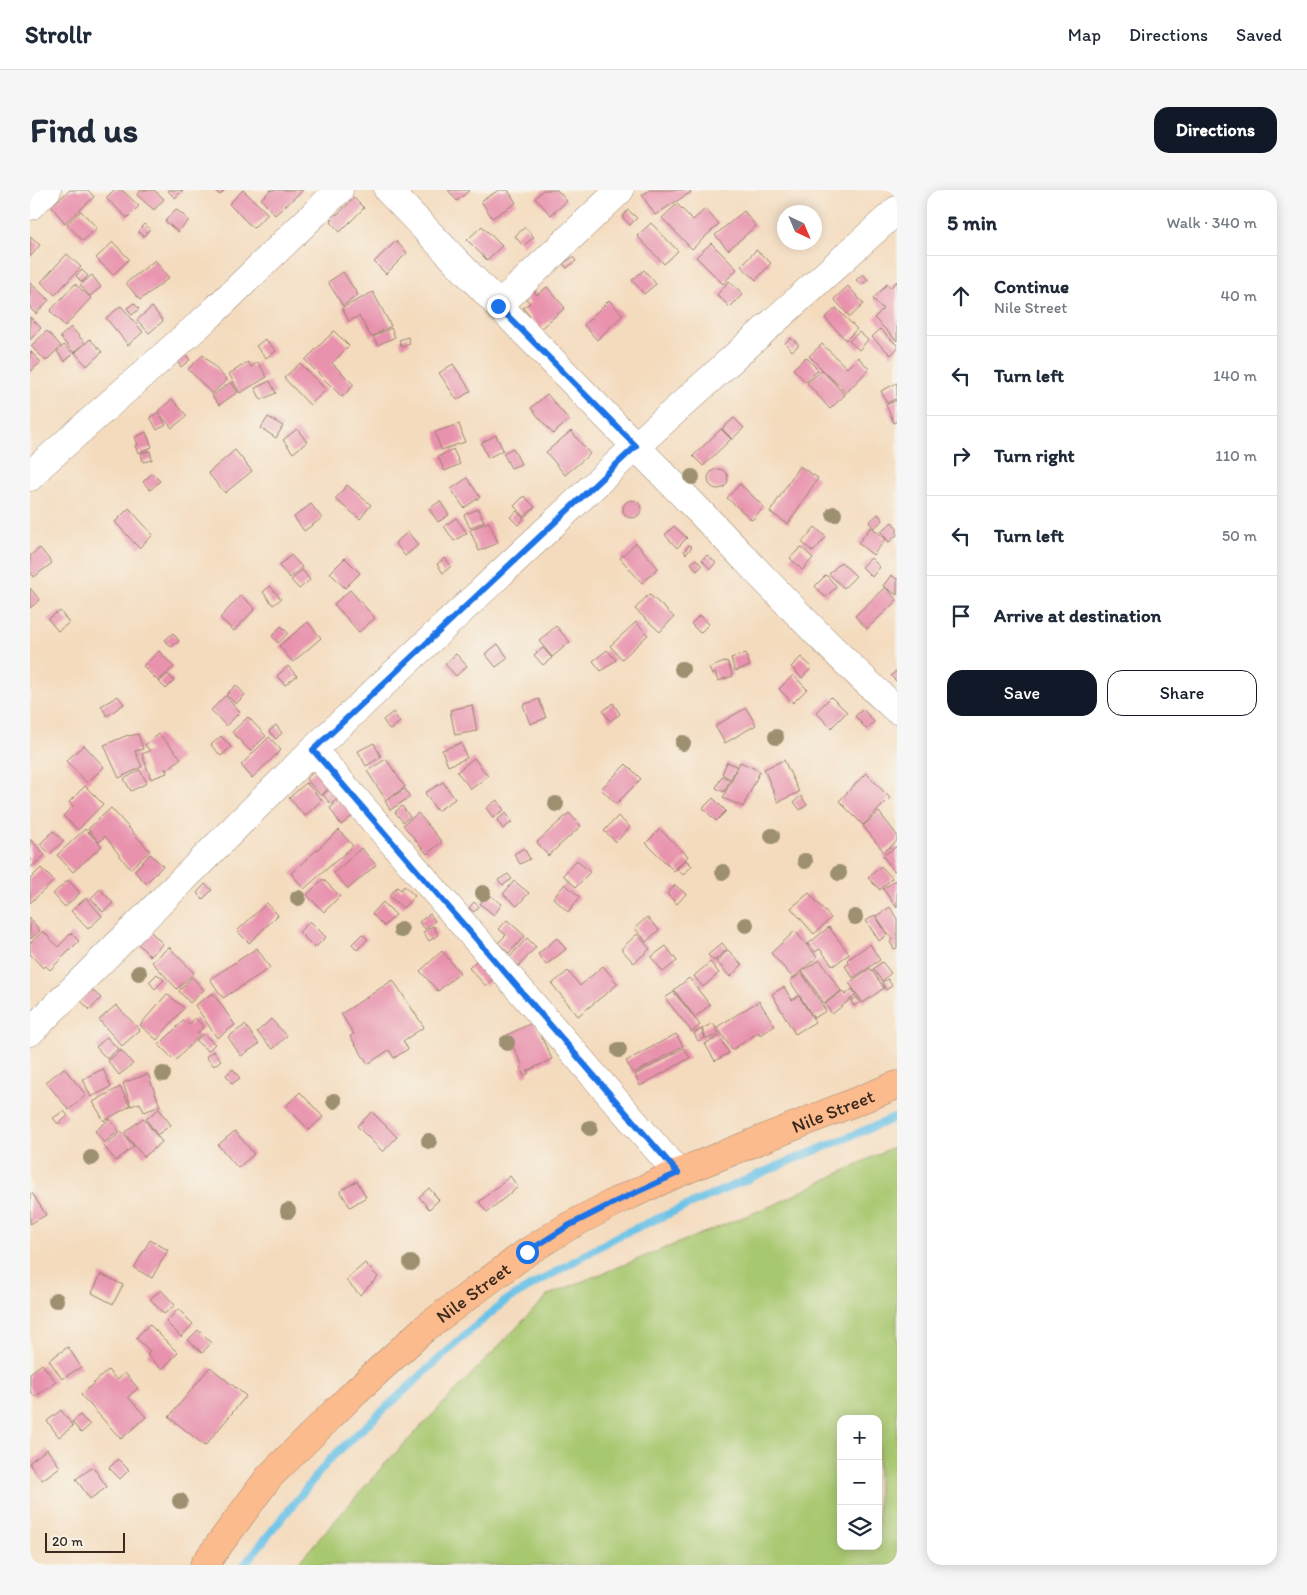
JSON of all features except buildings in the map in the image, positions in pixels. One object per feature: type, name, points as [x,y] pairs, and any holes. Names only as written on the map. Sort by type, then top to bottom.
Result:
[{"type":"main road","name":"Nile Street","points":[[204,1565],[269,1477],[356,1391],[424,1329],[527,1252],[568,1226],[678,1173],[897,1085]]},
{"type":"street","points":[[30,206],[47,190]]},
{"type":"street","points":[[34,465],[210,314],[339,190]]},
{"type":"street","points":[[388,190],[498,306],[871,686],[897,710]]},
{"type":"street","points":[[498,306],[620,190]]},
{"type":"street","points":[[30,1032],[313,750],[636,446],[897,210]]},
{"type":"street","points":[[313,750],[678,1173]]},
{"type":"green space","points":[[897,1145],[897,1565],[296,1565],[383,1466],[548,1295],[776,1204]]},
{"type":"waterway","points":[[244,1565],[330,1459],[465,1335],[504,1302],[616,1237],[766,1171],[897,1117]]},
{"type":"route","points":[[498,306],[636,446],[313,750],[678,1173],[568,1226],[527,1252]]}]
